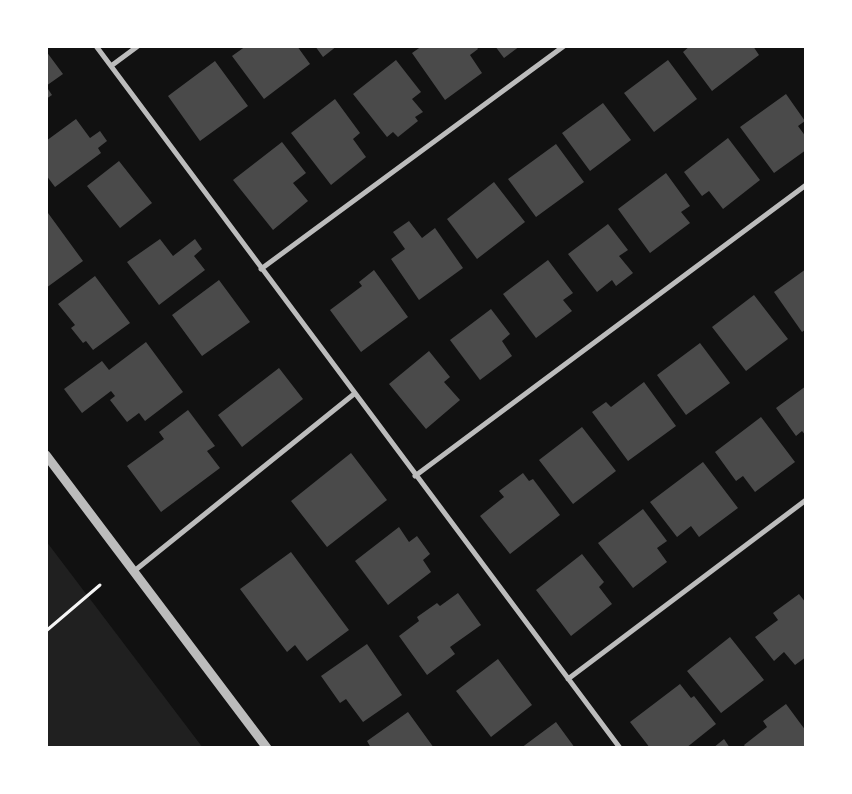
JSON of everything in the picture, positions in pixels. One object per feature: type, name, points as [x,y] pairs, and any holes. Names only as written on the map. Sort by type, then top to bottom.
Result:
[{"type":"street","points":[[96,46],[415,476],[620,748]]},
{"type":"street","points":[[111,66],[138,46]]},
{"type":"street","points":[[261,269],[564,46]]},
{"type":"street","points":[[415,476],[806,185]]},
{"type":"street","points":[[134,572],[354,394]]},
{"type":"street","points":[[46,455],[267,748]]},
{"type":"street","points":[[568,679],[806,500]]},
{"type":"path","points":[[46,631],[100,585]]},
{"type":"shaded area","points":[[46,541],[203,748],[46,748]]},
{"type":"building","points":[[246,46],[297,46],[310,64],[264,99],[232,56]]},
{"type":"building","points":[[315,46],[337,46],[323,57]]},
{"type":"building","points":[[422,46],[476,46],[478,49],[470,55],[482,73],[445,100],[412,53]]},
{"type":"building","points":[[495,46],[520,46],[504,58]]},
{"type":"building","points":[[690,46],[753,46],[759,55],[712,91],[683,52]]},
{"type":"building","points":[[46,51],[63,74],[46,86]]},
{"type":"building","points":[[396,60],[421,92],[412,99],[423,112],[415,117],[418,121],[398,137],[393,132],[387,137],[353,94]]},
{"type":"building","points":[[668,60],[697,99],[654,132],[624,93]]},
{"type":"building","points":[[215,61],[248,106],[200,141],[168,96]]},
{"type":"building","points":[[46,86],[52,95],[46,99]]},
{"type":"building","points":[[786,94],[805,121],[798,126],[806,137],[806,150],[774,173],[740,127]]},
{"type":"building","points":[[335,99],[360,133],[353,139],[366,157],[331,185],[291,133]]},
{"type":"building","points":[[603,103],[631,140],[590,171],[562,133]]},
{"type":"building","points":[[76,119],[90,138],[100,131],[107,141],[98,148],[101,153],[55,187],[46,175],[46,141]]},
{"type":"building","points":[[728,138],[760,180],[723,209],[709,191],[702,196],[684,172]]},
{"type":"building","points":[[282,142],[306,173],[293,183],[308,201],[273,230],[233,180]]},
{"type":"building","points":[[556,144],[584,182],[536,217],[508,179]]},
{"type":"building","points":[[119,161],[152,203],[120,228],[87,186]]},
{"type":"building","points":[[666,173],[690,206],[681,212],[690,223],[650,253],[618,209]]},
{"type":"building","points":[[494,182],[525,222],[477,259],[447,219]]},
{"type":"building","points":[[48,213],[83,261],[46,288],[46,214]]},
{"type":"building","points":[[409,221],[422,238],[435,228],[463,268],[419,300],[391,259],[405,249],[393,232]]},
{"type":"building","points":[[608,224],[628,250],[619,256],[633,273],[616,286],[612,280],[597,292],[568,254]]},
{"type":"building","points":[[160,239],[173,256],[195,239],[202,249],[194,256],[205,270],[159,305],[127,262]]},
{"type":"building","points":[[548,260],[573,293],[563,300],[572,311],[536,338],[503,294]]},
{"type":"building","points":[[806,269],[806,329],[802,332],[774,292]]},
{"type":"building","points":[[374,270],[408,317],[361,352],[330,310],[362,286],[359,282]]},
{"type":"building","points":[[95,276],[130,323],[93,350],[86,341],[83,343],[71,328],[75,325],[58,304]]},
{"type":"building","points":[[219,280],[250,322],[202,356],[172,315]]},
{"type":"building","points":[[754,295],[788,339],[746,371],[712,327]]},
{"type":"building","points":[[491,309],[510,334],[502,341],[512,356],[480,380],[450,340]]},
{"type":"building","points":[[146,342],[183,392],[145,421],[139,413],[127,422],[110,400],[115,396],[111,391],[82,413],[64,389],[102,361],[109,370]]},
{"type":"building","points":[[700,343],[730,383],[686,415],[657,375]]},
{"type":"building","points":[[429,351],[450,377],[444,382],[460,400],[426,429],[389,384]]},
{"type":"building","points":[[279,368],[303,399],[242,447],[218,415]]},
{"type":"building","points":[[644,382],[676,426],[628,461],[592,412],[606,402],[611,407]]},
{"type":"building","points":[[806,386],[806,436],[802,431],[796,436],[776,408]]},
{"type":"building","points":[[188,410],[215,446],[207,451],[220,468],[161,512],[127,466],[164,439],[159,432]]},
{"type":"building","points":[[761,417],[795,462],[755,492],[743,476],[736,481],[715,452]]},
{"type":"building","points":[[582,427],[616,471],[573,504],[539,460]]},
{"type":"building","points":[[351,453],[387,500],[327,547],[291,501]]},
{"type":"building","points":[[703,462],[738,508],[699,537],[691,526],[677,537],[650,502]]},
{"type":"building","points":[[523,473],[529,481],[533,479],[560,515],[510,554],[480,516],[504,497],[499,491]]},
{"type":"building","points":[[643,509],[667,541],[657,548],[667,562],[633,588],[598,543]]},
{"type":"building","points":[[399,527],[409,542],[417,536],[430,554],[423,560],[431,572],[388,605],[355,561]]},
{"type":"building","points":[[291,552],[349,630],[307,661],[295,645],[287,652],[240,589]]},
{"type":"building","points":[[582,554],[604,582],[599,587],[612,604],[571,636],[536,590]]},
{"type":"building","points":[[458,593],[481,625],[450,647],[455,654],[427,675],[399,636],[419,621],[417,617],[437,603],[440,606]]},
{"type":"building","points":[[799,594],[806,603],[806,657],[795,665],[784,652],[774,661],[755,637],[778,620],[773,613]]},
{"type":"building","points":[[730,637],[764,680],[721,713],[687,671]]},
{"type":"building","points":[[367,644],[402,695],[363,722],[346,699],[340,703],[321,676]]},
{"type":"building","points":[[498,659],[532,705],[491,737],[456,691]]},
{"type":"building","points":[[680,684],[691,698],[694,696],[716,724],[686,748],[650,748],[630,722]]},
{"type":"building","points":[[786,704],[806,731],[806,748],[746,748],[744,745],[767,727],[763,721]]},
{"type":"building","points":[[408,712],[434,748],[371,748],[367,741]]},
{"type":"building","points":[[556,722],[575,748],[521,748]]},
{"type":"building","points":[[724,739],[730,748],[713,748]]}]
